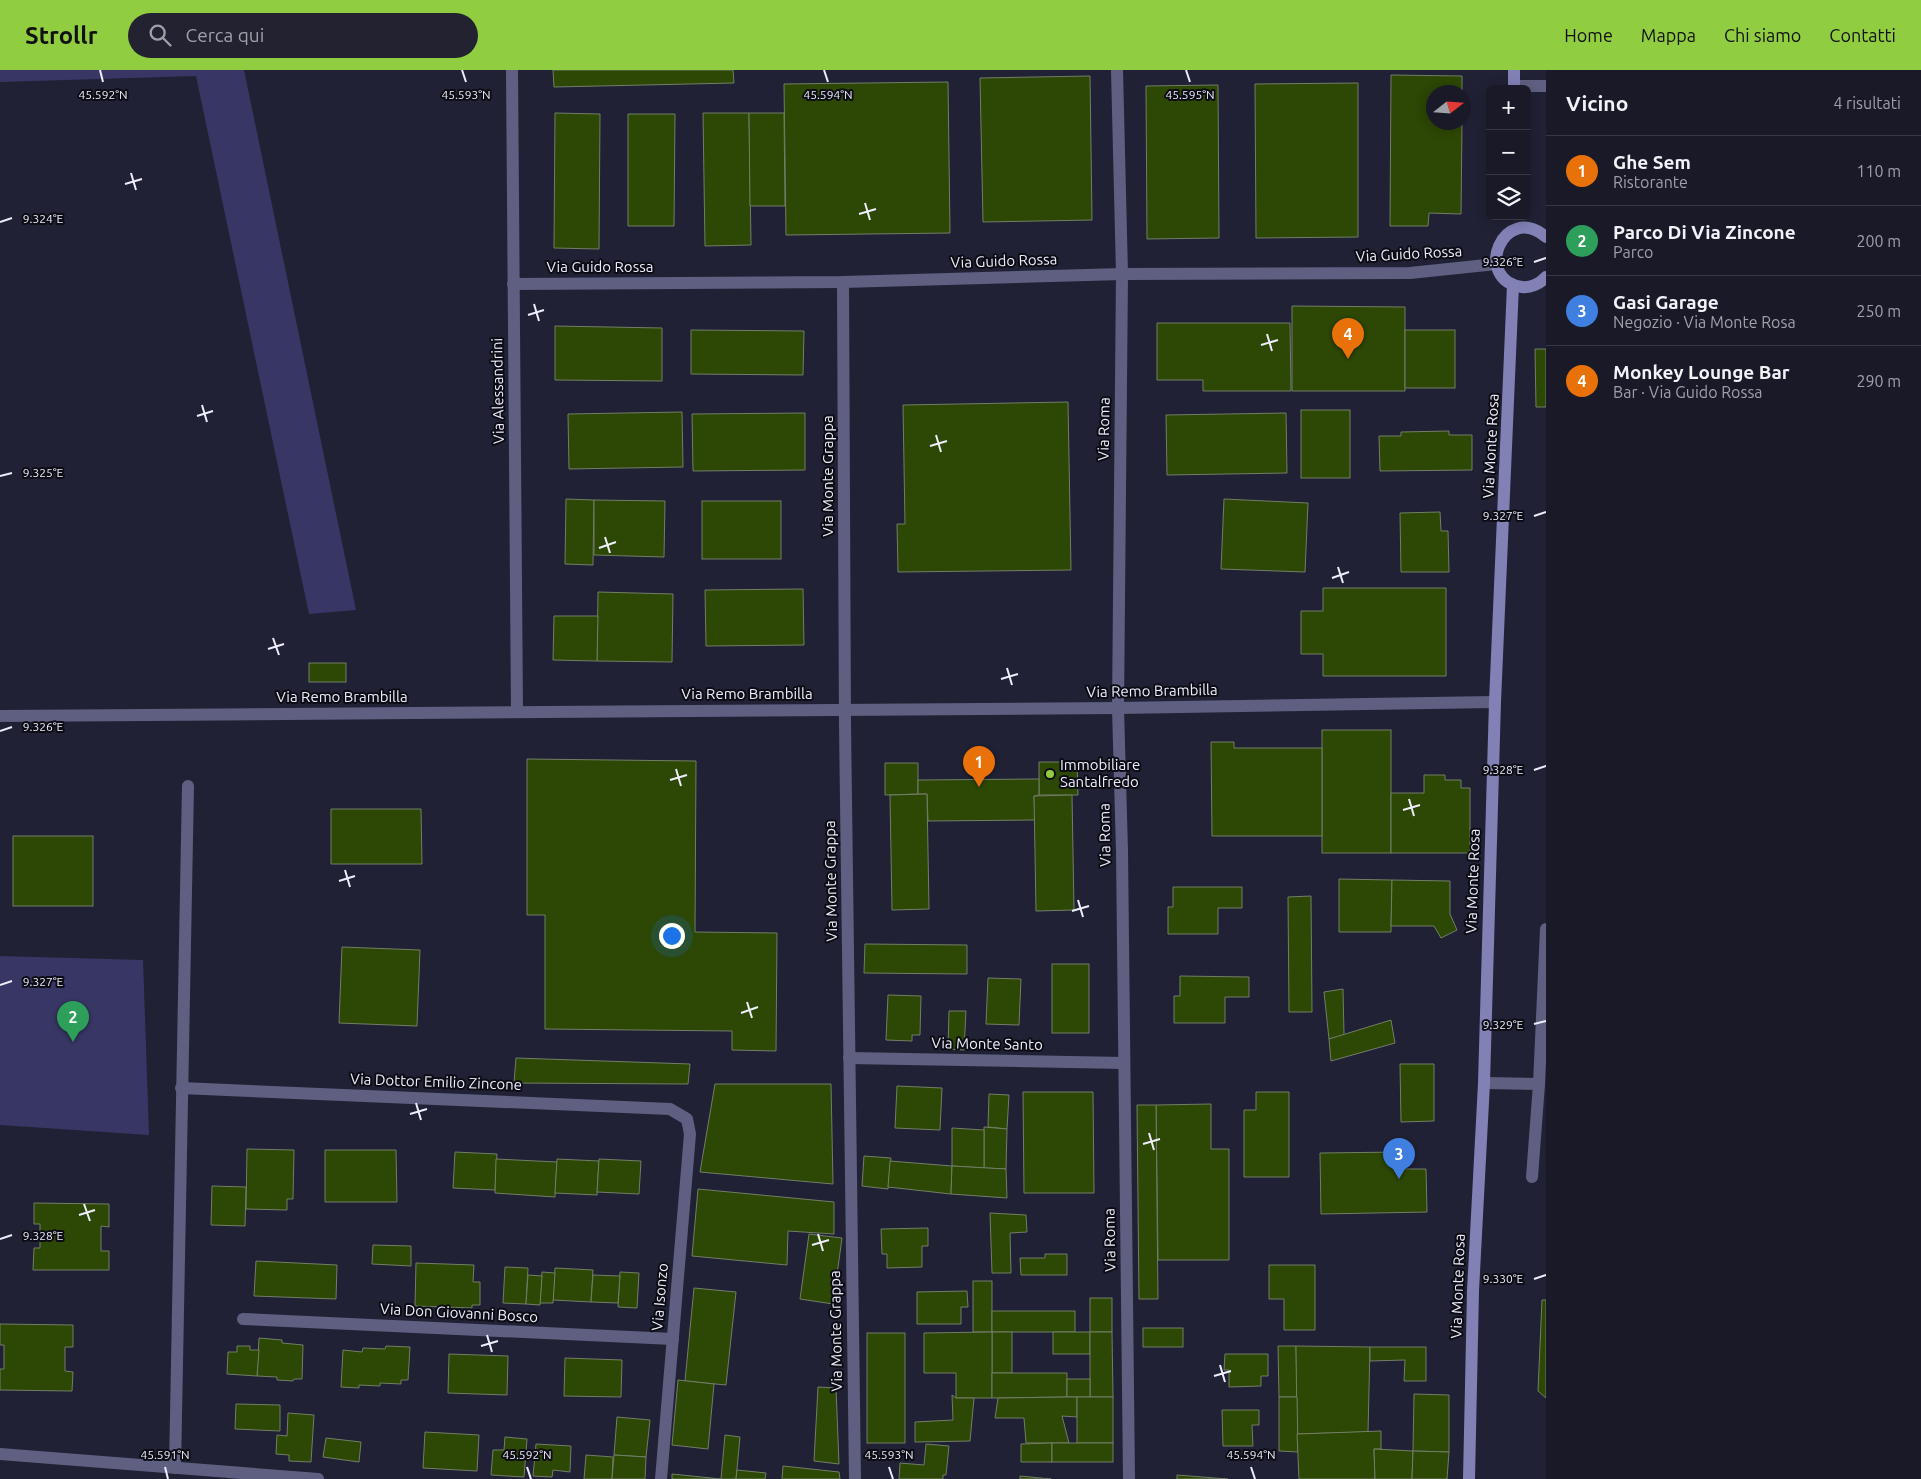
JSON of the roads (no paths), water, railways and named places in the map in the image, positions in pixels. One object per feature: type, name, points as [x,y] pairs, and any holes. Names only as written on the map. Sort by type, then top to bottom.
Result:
[{"type":"street","name":"Via Alessandrini","points":[[512,70],[517,712]]},
{"type":"street","name":"Via Roma","points":[[1117,70],[1122,274],[1118,708],[1122,850],[1130,1479]]},
{"type":"street","points":[[1514,70],[1514,85]]},
{"type":"street","points":[[1531,86],[1546,86]]},
{"type":"street","points":[[1514,220],[1515,229]]},
{"type":"street","points":[[1546,237],[1539,231],[1527,228],[1515,229],[1498,244],[1496,255],[1496,264],[1503,277],[1513,285],[1534,286],[1546,277]]},
{"type":"street","name":"Via Guido Rossa","points":[[513,284],[843,282],[1122,274],[1410,273],[1496,264]]},
{"type":"street","name":"Via Monte Grappa","points":[[843,282],[849,1058],[855,1479]]},
{"type":"street","name":"Via Monte Rosa","points":[[1469,1479],[1473,1291],[1484,1083],[1495,702],[1513,285]]},
{"type":"street","name":"Via Remo Brambilla","points":[[0,716],[1118,708],[1495,702]]},
{"type":"street","points":[[175,1468],[188,786]]},
{"type":"street","points":[[1532,1177],[1539,1084],[1546,930]]},
{"type":"street","name":"Via Monte Santo","points":[[849,1058],[1124,1063]]},
{"type":"street","points":[[1484,1083],[1539,1084]]},
{"type":"street","name":"Via Dottor Emilio Zincone","points":[[182,1088],[670,1109],[687,1119]]},
{"type":"street","name":"Via Isonzo","points":[[660,1479],[690,1134],[687,1119]]},
{"type":"street","name":"Via Don Giovanni Bosco","points":[[243,1320],[673,1340]]},
{"type":"street","points":[[0,1454],[318,1479]]},
{"type":"place","name":"Monkey Lounge Bar","points":[[1348,359]]},
{"type":"place","name":"Immobiliare Santalfredo","points":[[1050,774]]},
{"type":"place","name":"Ghe Sem","points":[[979,787]]},
{"type":"place","name":"Parco Di Via Zincone","points":[[73,1042]]},
{"type":"place","name":"Gasi Garage","points":[[1399,1179]]}]
